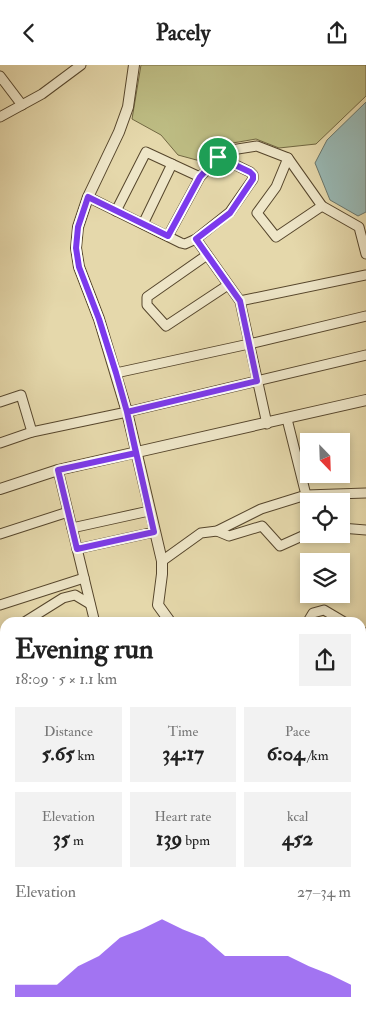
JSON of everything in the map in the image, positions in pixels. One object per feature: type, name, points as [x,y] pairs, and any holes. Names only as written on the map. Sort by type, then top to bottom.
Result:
[{"type":"street","points":[[134,65],[128,107],[119,132],[88,197],[78,227],[76,248],[79,267],[99,319],[127,412],[162,561],[158,605],[167,617]]},
{"type":"street","points":[[0,117],[42,94],[75,67]]},
{"type":"street","points":[[0,76],[22,105]]},
{"type":"street","points":[[168,236],[200,177],[218,157],[225,151],[257,146],[288,158],[322,206],[358,227],[366,254]]},
{"type":"street","points":[[116,211],[146,152],[200,177]]},
{"type":"street","points":[[88,197],[184,244],[196,239],[230,213],[253,179],[253,175],[250,172],[218,157]]},
{"type":"street","points":[[288,158],[276,187],[257,213],[276,237],[322,206]]},
{"type":"street","points":[[143,224],[172,164]]},
{"type":"street","points":[[196,239],[240,301],[267,424]]},
{"type":"street","points":[[207,255],[147,297],[147,305],[166,326],[228,285]]},
{"type":"street","points":[[240,301],[366,275]]},
{"type":"street","points":[[116,373],[249,344],[366,315]]},
{"type":"street","points":[[0,443],[32,432],[127,412],[366,355]]},
{"type":"street","points":[[0,402],[20,395],[32,432]]},
{"type":"street","points":[[0,489],[58,470],[366,400]]},
{"type":"street","points":[[287,419],[306,493]]},
{"type":"street","points":[[58,470],[93,617]]},
{"type":"street","points":[[350,494],[366,493]]},
{"type":"street","points":[[162,561],[201,533],[217,531],[261,509],[300,497]]},
{"type":"street","points":[[72,528],[149,511]]},
{"type":"street","points":[[0,534],[68,512]]},
{"type":"street","points":[[217,531],[229,536],[262,526],[280,545],[300,537]]},
{"type":"street","points":[[350,529],[366,530]]},
{"type":"street","points":[[77,549],[154,532]]},
{"type":"street","points":[[0,605],[84,578]]},
{"type":"street","points":[[33,617],[63,598],[76,595],[90,603]]},
{"type":"street","points":[[311,617],[313,613],[324,610],[336,617]]},
{"type":"shaded area","points":[[141,65],[366,65],[366,96],[316,144],[279,148],[256,139],[221,145],[204,162],[178,155],[161,135],[132,119]]},
{"type":"water","points":[[366,102],[366,212],[358,216],[330,200],[315,163],[327,140]]},
{"type":"route","points":[[218,157],[200,177],[168,236],[88,197],[78,227],[76,248],[79,267],[99,319],[116,373],[127,412],[154,532],[77,549],[58,470],[136,453],[127,412],[257,381],[240,301],[196,239],[230,213],[253,179],[253,175],[250,172],[218,157]]}]
